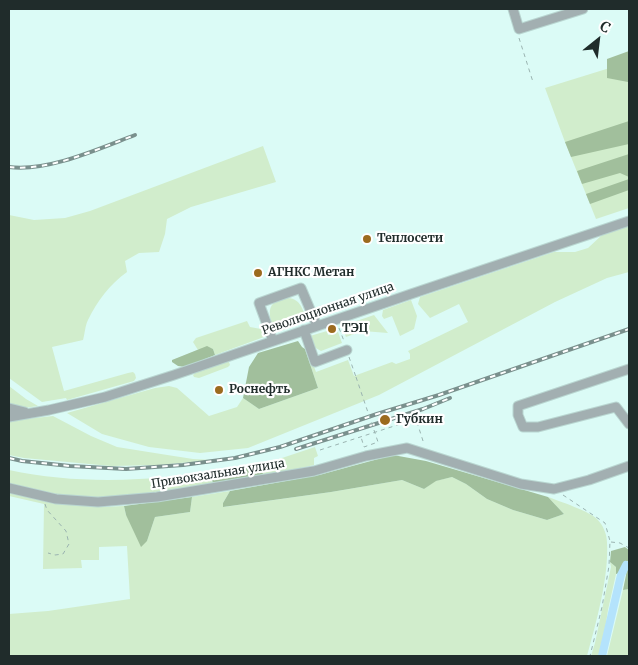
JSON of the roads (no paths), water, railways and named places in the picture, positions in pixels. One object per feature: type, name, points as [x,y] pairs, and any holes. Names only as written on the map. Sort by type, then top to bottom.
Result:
[{"type":"street","points":[[513,9],[519,29],[583,9]]},
{"type":"street","name":"Революционная улица","points":[[9,417],[105,397],[629,221]]},
{"type":"street","points":[[273,341],[259,303],[300,288],[317,326]]},
{"type":"street","points":[[304,330],[315,362],[347,350]]},
{"type":"street","points":[[629,368],[518,406],[518,416],[523,427],[538,427],[616,406],[629,424]]},
{"type":"street","points":[[9,408],[32,413]]},
{"type":"street","name":"Привокзальная улица","points":[[9,488],[56,499],[98,502],[158,497],[314,471],[366,456],[406,448],[521,484],[554,489],[589,480],[629,466]]},
{"type":"waterway","points":[[602,656],[621,575],[626,565]]},
{"type":"railway","points":[[9,167],[24,168],[56,163],[89,153],[135,135]]},
{"type":"railway","points":[[9,458],[70,466],[126,469],[183,465],[235,458],[280,447],[439,395],[629,329]]},
{"type":"railway","points":[[296,449],[423,409],[450,398]]},
{"type":"place","name":"Теплосети","points":[[367,239]]},
{"type":"place","name":"АГНКС Метан","points":[[258,273]]},
{"type":"place","name":"ТЭЦ","points":[[332,329]]},
{"type":"place","name":"Роснефть","points":[[219,390]]},
{"type":"place","name":"Губкин","points":[[385,420]]}]
